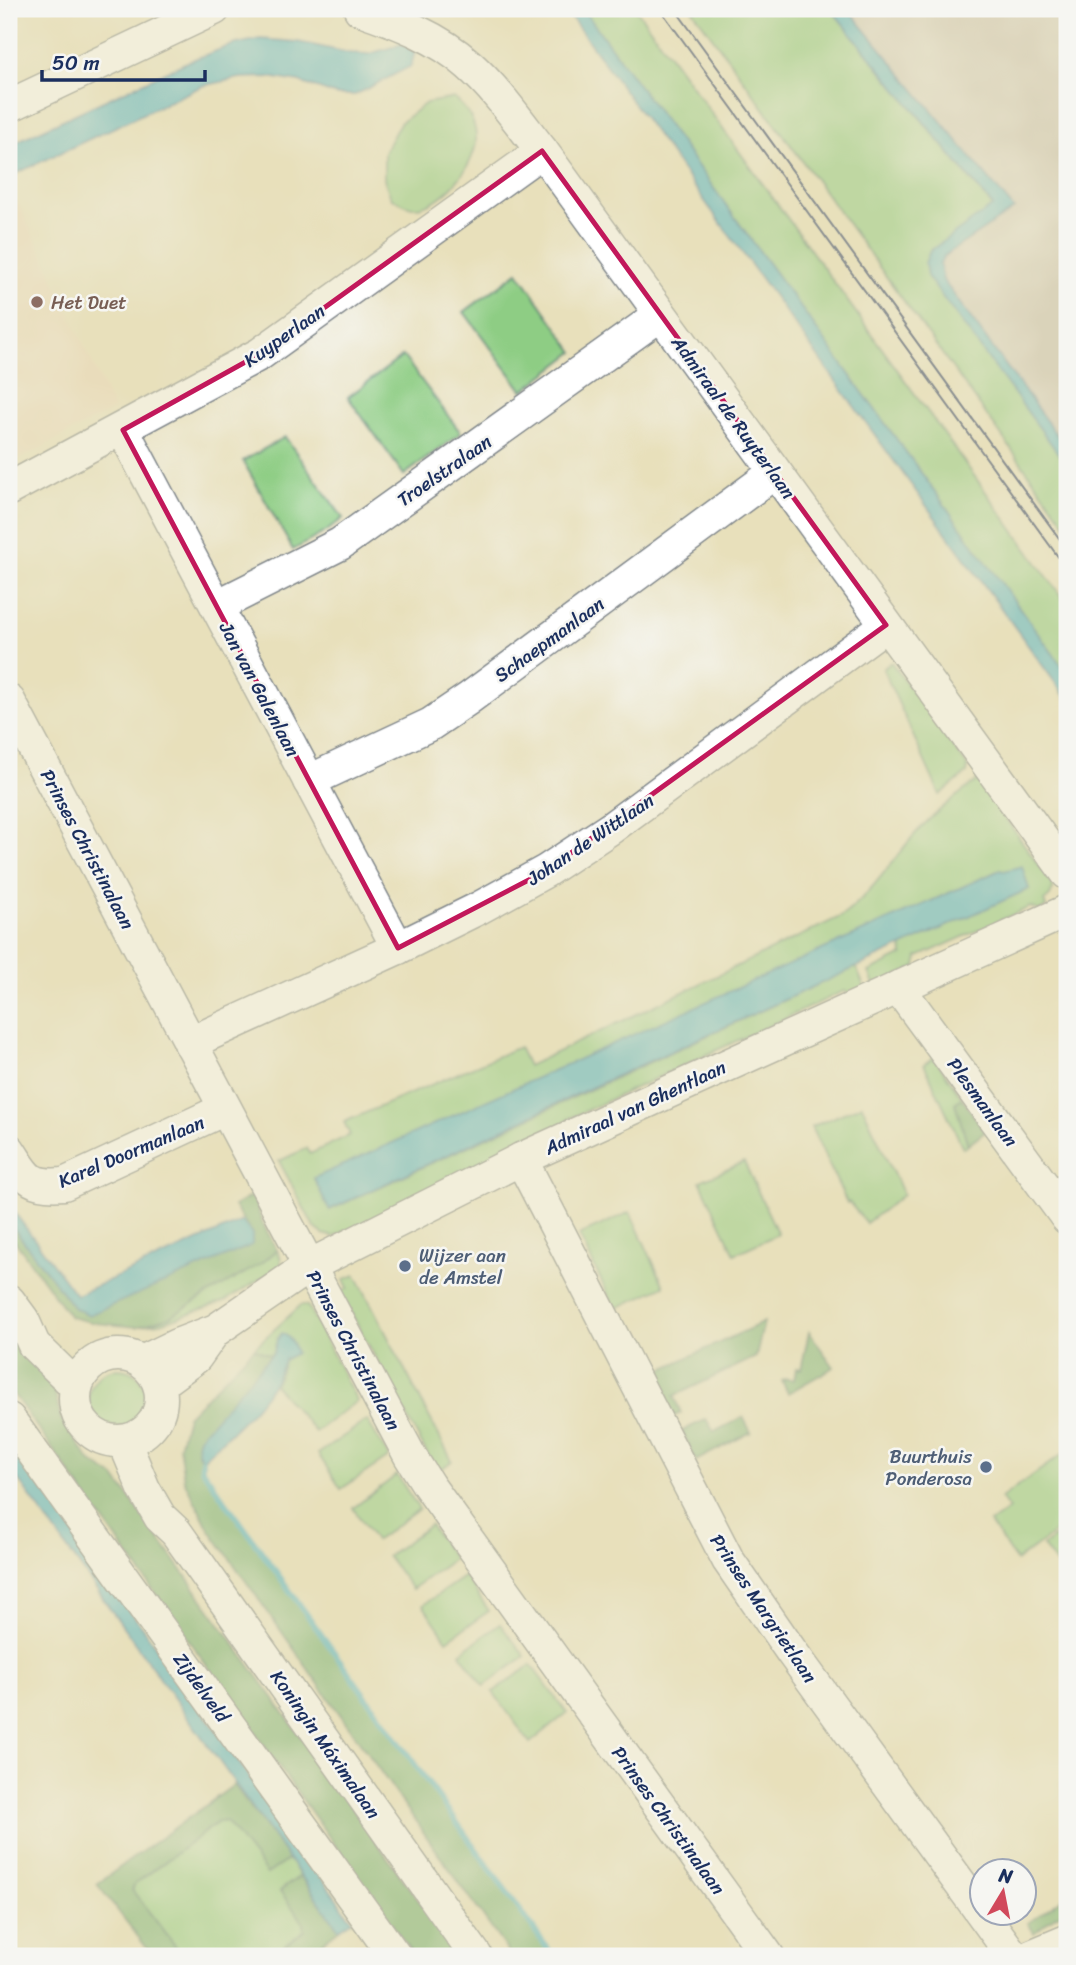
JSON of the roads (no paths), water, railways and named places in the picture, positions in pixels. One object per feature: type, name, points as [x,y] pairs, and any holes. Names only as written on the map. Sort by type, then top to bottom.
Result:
[{"type":"street","points":[[9,106],[214,9]]},
{"type":"street","name":"Admiraal de Ruyterlaan","points":[[360,9],[402,23],[444,47],[468,64],[489,85],[542,151],[1067,873]]},
{"type":"street","name":"Kuyperlaan","points":[[9,489],[260,354],[542,151]]},
{"type":"street","name":"Troelstralaan","points":[[217,606],[340,544],[660,315]]},
{"type":"street","name":"Jan van Galenlaan","points":[[123,430],[398,948]]},
{"type":"street","name":"Schaepmanlaan","points":[[309,781],[431,724],[774,473]]},
{"type":"street","name":"Johan de Wittlaan","points":[[190,1042],[398,948],[479,908],[570,856],[886,625]]},
{"type":"street","name":"Prinses Christinalaan","points":[[9,701],[410,1456],[768,1956]]},
{"type":"street","name":"Admiraal van Ghentlaan","points":[[150,1373],[177,1345],[216,1329],[309,1266],[521,1159],[1067,911]]},
{"type":"street","name":"Plesmanlaan","points":[[898,986],[1067,1218]]},
{"type":"street","name":"Karel Doormanlaan","points":[[9,1150],[29,1179],[46,1186],[64,1184],[225,1110]]},
{"type":"street","name":"Prinses Margrietlaan","points":[[521,1159],[728,1560],[798,1661],[1013,1956]]},
{"type":"street","points":[[16,1310],[34,1345],[82,1376]]},
{"type":"street","points":[[121,1355],[150,1373],[161,1392],[160,1410],[151,1426],[134,1437],[113,1442],[102,1439],[85,1427],[75,1408],[74,1397],[82,1376],[109,1356],[121,1355]]},
{"type":"street","name":"Zijdelveld","points":[[9,1419],[395,1956]]},
{"type":"street","name":"Koningin Máximalaan","points":[[134,1437],[144,1489],[160,1517],[176,1532],[476,1956]]},
{"type":"street","points":[[1031,1956],[1067,1941]]},
{"type":"water","points":[[565,9],[583,9],[1067,673],[1067,699]]},
{"type":"water","points":[[831,9],[848,9],[1014,209],[944,256],[940,264],[943,280],[1067,449],[1067,465],[927,276],[925,263],[930,251],[993,206]]},
{"type":"water","points":[[260,39],[298,42],[350,53],[369,54],[402,44],[415,52],[411,66],[355,95],[337,95],[299,82],[268,77],[240,78],[202,86],[9,177],[9,145],[189,61],[232,45]]},
{"type":"water","points":[[1022,866],[1029,889],[329,1210],[314,1178],[1000,870]]},
{"type":"water","points":[[9,1205],[76,1295],[242,1221],[252,1234],[252,1245],[89,1315],[74,1308],[9,1222]]},
{"type":"water","points":[[282,1333],[290,1339],[296,1353],[284,1360],[278,1375],[260,1402],[202,1460],[197,1448],[199,1437],[274,1352]]},
{"type":"water","points":[[9,1442],[352,1920],[339,1929],[9,1467]]},
{"type":"waterway","points":[[202,1460],[202,1469],[553,1956]]},
{"type":"tram line","points":[[660,9],[1067,569]]},
{"type":"tram line","points":[[675,9],[1067,549]]},
{"type":"place","name":"Het Duet","points":[[37,302]]},
{"type":"place","name":"Wijzer aan de Amstel","points":[[405,1266]]},
{"type":"place","name":"Buurthuis Ponderosa","points":[[986,1467]]}]
